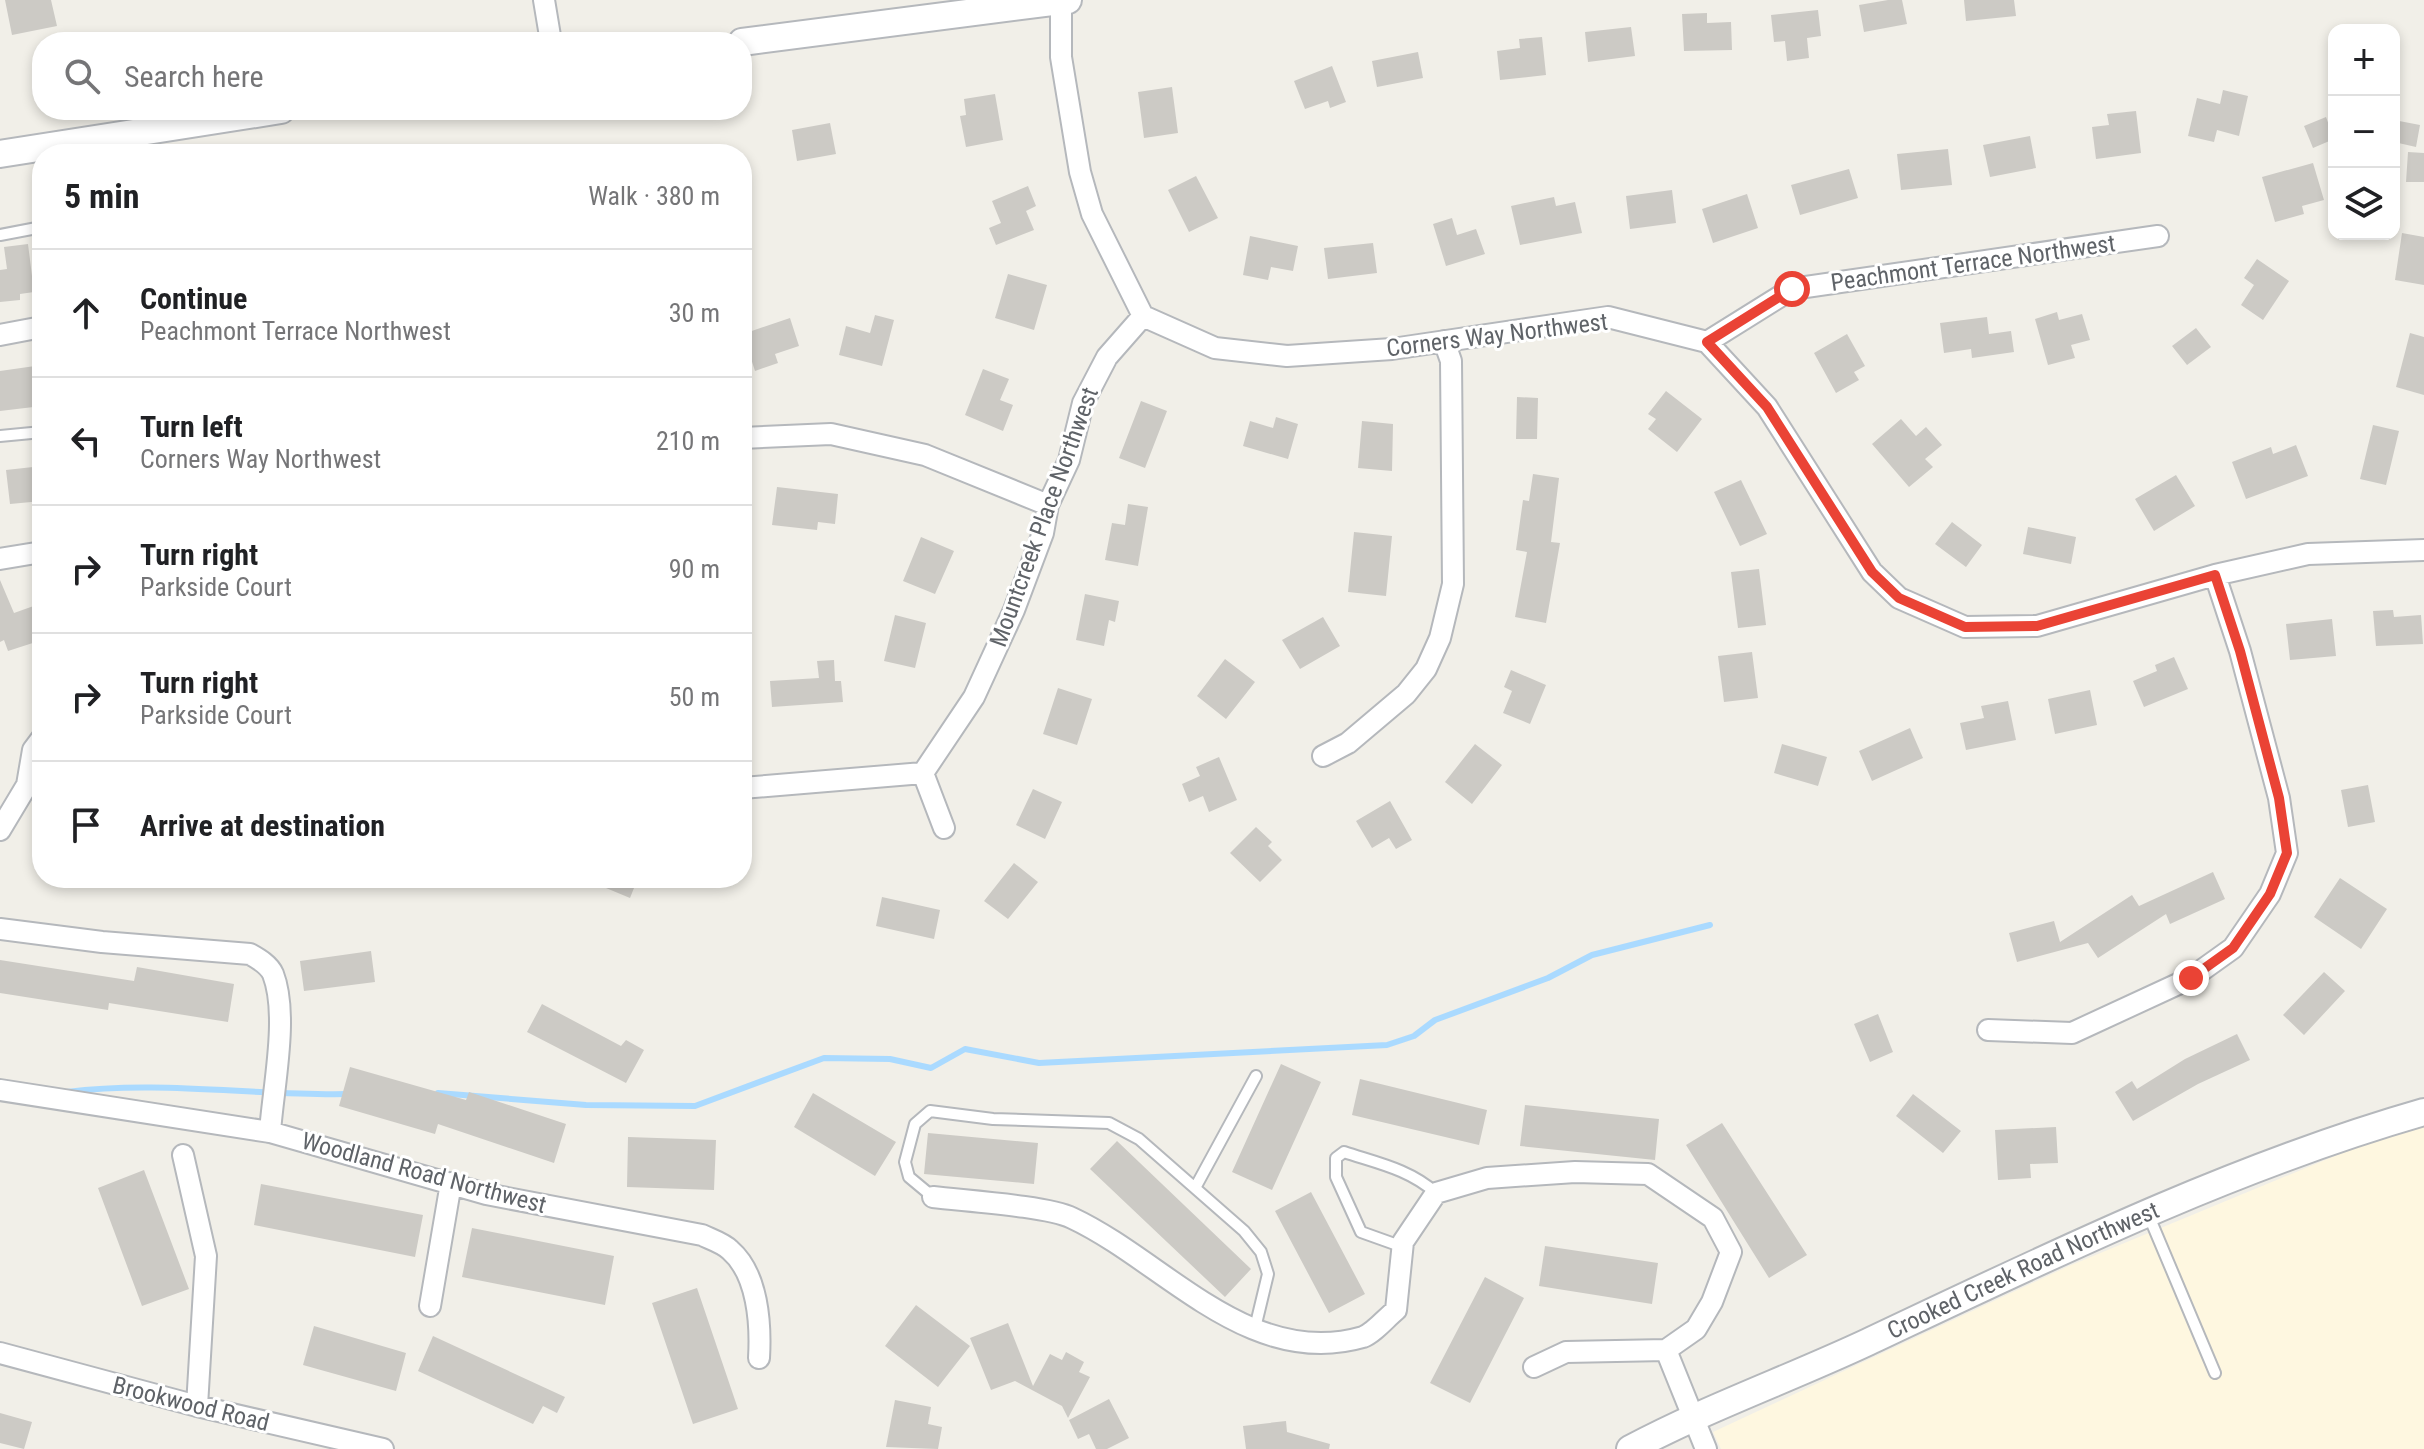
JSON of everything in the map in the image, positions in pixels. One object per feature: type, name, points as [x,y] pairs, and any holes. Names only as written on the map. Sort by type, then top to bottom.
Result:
[{"type":"street","points":[[544,0],[549,32]]},
{"type":"street","points":[[1061,0],[1061,57],[1080,172],[1092,214],[1143,316]]},
{"type":"street","points":[[752,41],[1068,0]]},
{"type":"street","points":[[64,144],[217,120]]},
{"type":"street","points":[[0,154],[32,149]]},
{"type":"street","name":"Peachmont Terrace Northwest","points":[[1707,342],[1792,289],[2158,236]]},
{"type":"street","name":"Corners Way Northwest","points":[[1143,316],[1215,348],[1287,356],[1392,349],[1608,317],[1707,342]]},
{"type":"street","name":"Mountcreek Place Northwest","points":[[923,773],[974,697],[1001,639],[1043,533],[1048,505],[1069,460],[1083,403],[1107,357],[1143,316]]},
{"type":"street","points":[[0,335],[32,329]]},
{"type":"street","points":[[1323,756],[1338,745],[1348,743],[1406,694],[1426,669],[1440,638],[1453,584],[1451,361],[1444,341]]},
{"type":"street","points":[[1707,342],[1767,407],[1872,572],[1899,598],[1965,627],[2037,626],[2215,575],[2308,554],[2424,550]]},
{"type":"street","points":[[752,438],[831,434],[925,455],[1012,487],[1048,505]]},
{"type":"street","points":[[0,559],[32,554]]},
{"type":"street","points":[[1988,1030],[2072,1033],[2191,978],[2233,948],[2270,894],[2287,853],[2279,798],[2240,651],[2215,575]]},
{"type":"street","points":[[0,830],[27,785],[32,756]]},
{"type":"street","points":[[752,787],[923,773],[944,828]]},
{"type":"street","points":[[0,929],[102,942],[250,954],[263,961],[273,973],[279,1016],[270,1132]]},
{"type":"street","name":"Woodland Road Northwest","points":[[0,1090],[270,1132],[451,1183],[585,1215],[702,1235],[730,1249],[748,1274],[760,1331],[759,1358]]},
{"type":"street","name":"Crooked Creek Road Northwest","points":[[1630,1449],[1691,1417],[1841,1355],[2094,1236],[2301,1154],[2424,1112]]},
{"type":"street","points":[[183,1155],[206,1256],[197,1406]]},
{"type":"street","points":[[933,1197],[1068,1216],[1145,1262],[1206,1307],[1255,1328],[1316,1343],[1365,1336],[1396,1310],[1403,1247],[1436,1193],[1487,1178],[1575,1172],[1648,1174],[1713,1218],[1731,1252],[1712,1302],[1696,1329],[1666,1350],[1566,1352],[1534,1367]]},
{"type":"street","points":[[430,1306],[451,1183]]},
{"type":"street","points":[[1666,1350],[1706,1449]]},
{"type":"street","name":"Brookwood Road","points":[[0,1353],[197,1406],[383,1449]]},
{"type":"lane","points":[[0,235],[32,229]]},
{"type":"lane","points":[[0,436],[32,433]]},
{"type":"lane","points":[[1195,1188],[1256,1076]]},
{"type":"lane","points":[[933,1197],[909,1177],[905,1162],[915,1124],[930,1111],[993,1119],[1109,1123],[1139,1139],[1244,1231],[1261,1252],[1268,1274],[1255,1328]]},
{"type":"lane","points":[[1403,1247],[1361,1232],[1336,1177],[1336,1158],[1344,1152],[1402,1170],[1418,1177],[1436,1193]]},
{"type":"lane","points":[[2148,1214],[2215,1373]]},
{"type":"shaded area","points":[[2424,1119],[2424,1449],[1721,1449],[1713,1432],[2069,1266]]},
{"type":"building","points":[[5,0],[51,0],[57,26],[12,35]]},
{"type":"building","points":[[1902,0],[1907,24],[1864,32],[1859,5]]},
{"type":"building","points":[[1964,0],[2014,0],[2016,16],[1966,21]]},
{"type":"building","points":[[1818,10],[1821,36],[1807,38],[1809,58],[1787,61],[1785,41],[1774,42],[1771,15]]},
{"type":"building","points":[[1707,13],[1707,23],[1731,22],[1732,50],[1684,51],[1682,14]]},
{"type":"building","points":[[1631,27],[1635,56],[1588,62],[1585,32]]},
{"type":"building","points":[[1542,37],[1546,75],[1500,80],[1497,51],[1520,48],[1519,39]]},
{"type":"building","points":[[1418,52],[1423,78],[1377,87],[1372,61]]},
{"type":"building","points":[[1332,66],[1346,102],[1330,108],[1328,101],[1305,109],[1294,81]]},
{"type":"building","points":[[1172,87],[1178,133],[1144,138],[1138,92]]},
{"type":"building","points":[[2223,90],[2248,96],[2239,136],[2217,130],[2214,142],[2188,136],[2197,98],[2220,104]]},
{"type":"building","points":[[995,94],[1003,140],[966,147],[960,116],[966,115],[964,99]]},
{"type":"building","points":[[2136,111],[2141,153],[2096,159],[2092,127],[2109,125],[2107,114]]},
{"type":"building","points":[[2326,117],[2328,142],[2313,148],[2304,126]]},
{"type":"building","points":[[2400,121],[2420,125],[2416,147],[2400,143]]},
{"type":"building","points":[[830,123],[836,154],[797,161],[792,130]]},
{"type":"building","points":[[2030,136],[2036,168],[1990,177],[1983,145]]},
{"type":"building","points":[[1948,149],[1952,185],[1901,190],[1897,154]]},
{"type":"building","points":[[2408,152],[2424,153],[2424,182],[2406,182]]},
{"type":"building","points":[[2313,163],[2324,200],[2302,206],[2304,214],[2275,222],[2262,177]]},
{"type":"building","points":[[1849,169],[1858,198],[1800,215],[1791,185]]},
{"type":"building","points":[[1196,176],[1218,218],[1189,232],[1168,190]]},
{"type":"building","points":[[1028,186],[1036,206],[1026,211],[1034,230],[996,245],[989,228],[1001,223],[992,201]]},
{"type":"building","points":[[1672,190],[1676,223],[1630,229],[1626,196]]},
{"type":"building","points":[[1747,194],[1758,228],[1713,243],[1702,209]]},
{"type":"building","points":[[1554,197],[1556,206],[1575,202],[1582,233],[1520,245],[1511,206]]},
{"type":"building","points":[[1452,218],[1457,235],[1476,229],[1485,254],[1446,266],[1433,224]]},
{"type":"building","points":[[2402,233],[2424,237],[2424,285],[2395,280]]},
{"type":"building","points":[[1250,236],[1298,246],[1293,271],[1271,267],[1268,280],[1243,275]]},
{"type":"building","points":[[1373,243],[1377,273],[1328,279],[1324,248]]},
{"type":"building","points":[[28,244],[32,292],[20,294],[20,300],[0,302],[0,270],[7,269],[4,247]]},
{"type":"building","points":[[2257,259],[2289,281],[2263,320],[2241,305],[2254,285],[2244,278]]},
{"type":"building","points":[[1008,274],[1047,285],[1034,330],[995,318]]},
{"type":"building","points":[[2057,312],[2059,320],[2082,314],[2090,340],[2071,345],[2075,358],[2048,365],[2035,319]]},
{"type":"building","points":[[875,315],[894,320],[882,366],[839,355],[846,326],[870,333]]},
{"type":"building","points":[[1987,317],[1989,334],[2011,331],[2014,352],[1972,358],[1971,349],[1944,353],[1940,323]]},
{"type":"building","points":[[790,318],[799,346],[775,354],[778,363],[755,371],[752,331]]},
{"type":"building","points":[[2196,328],[2211,347],[2187,365],[2172,346]]},
{"type":"building","points":[[2410,333],[2424,337],[2424,395],[2396,387]]},
{"type":"building","points":[[1847,334],[1865,366],[1854,372],[1859,380],[1836,393],[1814,353]]},
{"type":"building","points":[[32,366],[32,407],[0,411],[0,371]]},
{"type":"building","points":[[983,369],[1009,379],[1000,400],[1013,405],[1003,431],[965,415]]},
{"type":"building","points":[[1666,391],[1702,419],[1677,452],[1648,429],[1656,419],[1648,414]]},
{"type":"building","points":[[1517,397],[1538,398],[1537,439],[1516,439]]},
{"type":"building","points":[[1141,401],[1167,411],[1145,468],[1119,458]]},
{"type":"building","points":[[1276,417],[1298,424],[1288,459],[1243,446],[1250,421],[1273,428]]},
{"type":"building","points":[[1901,419],[1916,436],[1926,427],[1942,445],[1925,459],[1933,467],[1909,487],[1872,444]]},
{"type":"building","points":[[1362,421],[1393,424],[1392,471],[1358,468]]},
{"type":"building","points":[[2373,425],[2399,431],[2386,485],[2360,479]]},
{"type":"building","points":[[2296,445],[2308,476],[2246,499],[2232,462],[2271,447],[2273,454]]},
{"type":"building","points":[[32,467],[32,502],[10,504],[6,470]]},
{"type":"building","points":[[1533,474],[1559,478],[1551,542],[1560,543],[1546,623],[1515,617],[1527,552],[1516,550],[1523,500],[1529,501]]},
{"type":"building","points":[[2176,475],[2195,506],[2154,531],[2135,499]]},
{"type":"building","points":[[1741,480],[1767,534],[1740,546],[1714,492]]},
{"type":"building","points":[[777,487],[838,494],[835,524],[818,522],[817,530],[772,525]]},
{"type":"building","points":[[1128,504],[1148,507],[1138,566],[1105,560],[1112,523],[1125,525]]},
{"type":"building","points":[[1952,522],[1982,545],[1966,567],[1935,544]]},
{"type":"building","points":[[2028,527],[2076,537],[2071,564],[2023,554]]},
{"type":"building","points":[[1354,532],[1392,536],[1386,596],[1348,592]]},
{"type":"building","points":[[921,537],[954,551],[935,594],[903,581]]},
{"type":"building","points":[[1759,569],[1766,625],[1738,628],[1731,572]]},
{"type":"building","points":[[0,580],[14,613],[32,607],[32,643],[8,651],[4,640],[0,642]]},
{"type":"building","points":[[1085,594],[1119,601],[1115,622],[1109,620],[1104,646],[1076,640]]},
{"type":"building","points":[[2393,610],[2394,617],[2421,615],[2423,644],[2376,646],[2373,611]]},
{"type":"building","points":[[895,615],[926,623],[915,668],[884,661]]},
{"type":"building","points":[[1323,617],[1340,646],[1300,669],[1282,640]]},
{"type":"building","points":[[2332,619],[2336,656],[2290,660],[2286,624]]},
{"type":"building","points":[[1752,652],[1758,698],[1724,702],[1718,656]]},
{"type":"building","points":[[2174,657],[2188,689],[2144,707],[2133,681],[2157,671],[2155,665]]},
{"type":"building","points":[[1225,659],[1255,682],[1226,719],[1197,696]]},
{"type":"building","points":[[834,660],[835,681],[841,681],[843,702],[772,707],[770,681],[819,678],[817,661]]},
{"type":"building","points":[[1511,670],[1546,685],[1530,724],[1503,713],[1512,691],[1504,687]]},
{"type":"building","points":[[1058,688],[1092,699],[1077,745],[1043,734]]},
{"type":"building","points":[[2090,690],[2097,725],[2055,734],[2048,699]]},
{"type":"building","points":[[2008,701],[2016,740],[1966,750],[1960,723],[1984,718],[1981,706]]},
{"type":"building","points":[[1910,728],[1923,758],[1872,781],[1859,751]]},
{"type":"building","points":[[1475,744],[1502,765],[1472,804],[1445,782]]},
{"type":"building","points":[[1782,744],[1827,757],[1818,786],[1774,773]]},
{"type":"building","points":[[1219,757],[1237,800],[1209,812],[1203,796],[1189,802],[1182,784],[1200,776],[1196,767]]},
{"type":"building","points":[[2368,785],[2375,822],[2348,827],[2341,790]]},
{"type":"building","points":[[1033,789],[1062,802],[1045,839],[1016,825]]},
{"type":"building","points":[[1390,801],[1412,840],[1396,849],[1389,838],[1372,848],[1356,821]]},
{"type":"building","points":[[1256,827],[1272,842],[1268,846],[1282,860],[1260,882],[1230,853]]},
{"type":"building","points":[[1014,863],[1038,882],[1008,919],[984,901]]},
{"type":"building","points":[[2213,872],[2225,899],[2170,924],[2166,914],[2098,958],[2088,943],[2017,962],[2009,933],[2054,921],[2060,942],[2132,895],[2139,906]]},
{"type":"building","points":[[2340,878],[2387,909],[2361,949],[2314,917]]},
{"type":"building","points":[[606,888],[634,888],[630,898]]},
{"type":"building","points":[[882,897],[940,910],[934,939],[876,926]]},
{"type":"building","points":[[371,951],[375,982],[304,991],[300,961]]},
{"type":"building","points":[[0,960],[134,981],[137,967],[234,984],[228,1022],[109,1003],[108,1010],[0,993]]},
{"type":"building","points":[[2324,972],[2345,991],[2304,1035],[2283,1015]]},
{"type":"building","points":[[542,1004],[621,1046],[626,1040],[644,1050],[626,1083],[527,1032]]},
{"type":"building","points":[[1878,1014],[1893,1052],[1870,1062],[1854,1024]]},
{"type":"building","points":[[2237,1034],[2250,1060],[2198,1084],[2133,1121],[2115,1092],[2132,1081],[2137,1089],[2185,1059]]},
{"type":"building","points":[[1281,1064],[1321,1082],[1272,1190],[1232,1172]]},
{"type":"building","points":[[350,1067],[466,1100],[469,1092],[566,1124],[554,1163],[438,1124],[435,1134],[339,1106]]},
{"type":"building","points":[[1360,1079],[1487,1110],[1479,1145],[1352,1115]]},
{"type":"building","points":[[813,1093],[896,1142],[875,1176],[794,1127]]},
{"type":"building","points":[[1913,1094],[1961,1131],[1943,1153],[1896,1116]]},
{"type":"building","points":[[1525,1105],[1659,1119],[1655,1160],[1520,1146]]},
{"type":"building","points":[[1722,1123],[1807,1255],[1769,1278],[1686,1145]]},
{"type":"building","points":[[2056,1127],[2058,1163],[2030,1164],[2031,1178],[1998,1180],[1995,1130]]},
{"type":"building","points":[[928,1133],[1038,1143],[1034,1184],[924,1174]]},
{"type":"building","points":[[628,1137],[716,1140],[714,1190],[627,1187]]},
{"type":"building","points":[[1117,1141],[1251,1269],[1225,1297],[1090,1169]]},
{"type":"building","points":[[144,1170],[189,1289],[142,1306],[98,1188]]},
{"type":"building","points":[[261,1184],[423,1215],[415,1257],[254,1225]]},
{"type":"building","points":[[1311,1192],[1365,1294],[1329,1313],[1275,1211]]},
{"type":"building","points":[[472,1228],[614,1256],[605,1305],[462,1277]]},
{"type":"building","points":[[1545,1246],[1658,1263],[1652,1304],[1539,1286]]},
{"type":"building","points":[[1485,1277],[1524,1298],[1470,1403],[1430,1383]]},
{"type":"building","points":[[697,1288],[738,1409],[693,1424],[652,1303]]},
{"type":"building","points":[[916,1305],[970,1346],[938,1387],[885,1346]]},
{"type":"building","points":[[1008,1323],[1033,1386],[1050,1354],[1062,1360],[1066,1352],[1084,1362],[1079,1372],[1090,1377],[1068,1418],[1062,1406],[1015,1381],[991,1390],[970,1338]]},
{"type":"building","points":[[314,1326],[406,1353],[396,1391],[303,1365]]},
{"type":"building","points":[[433,1336],[565,1397],[557,1413],[543,1406],[533,1424],[418,1371]]},
{"type":"building","points":[[1109,1399],[1129,1438],[1107,1449],[1096,1449],[1089,1434],[1078,1439],[1069,1420]]},
{"type":"building","points":[[895,1400],[931,1407],[928,1424],[942,1427],[938,1449],[886,1447]]},
{"type":"building","points":[[0,1413],[32,1422],[24,1449],[0,1443]]},
{"type":"building","points":[[1286,1421],[1287,1432],[1330,1444],[1329,1449],[1246,1449],[1243,1426]]},
{"type":"waterway","points":[[438,1093],[586,1105],[695,1106],[824,1058],[890,1059],[931,1068],[965,1049],[1039,1063],[1387,1045],[1414,1036],[1435,1020],[1548,978],[1592,955],[1710,925]]},
{"type":"waterway","points":[[67,1092],[172,1088],[347,1094]]},
{"type":"route","points":[[1792,289],[1707,342],[1767,407],[1872,572],[1899,598],[1965,627],[2037,626],[2215,575],[2240,651],[2279,798],[2287,853],[2270,894],[2233,948],[2191,978]]}]
